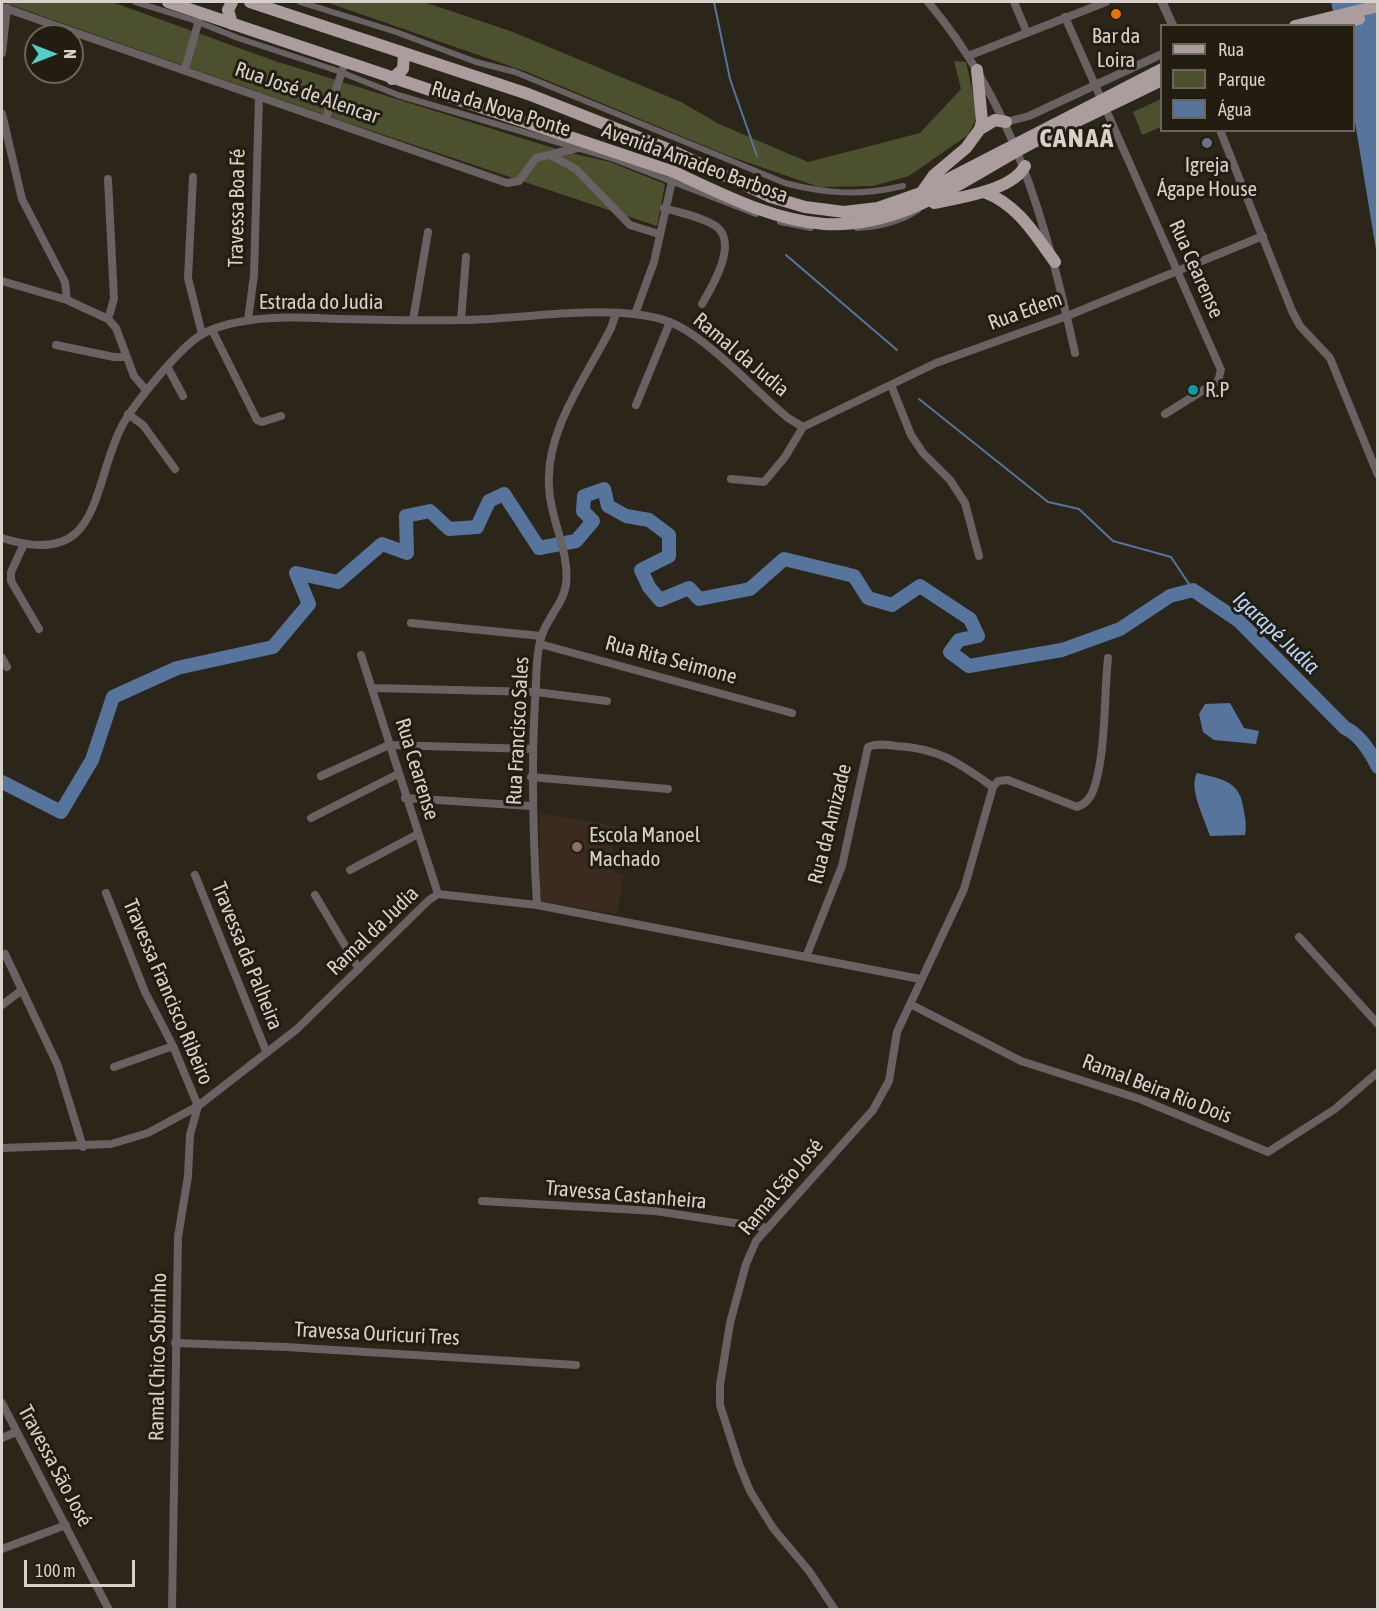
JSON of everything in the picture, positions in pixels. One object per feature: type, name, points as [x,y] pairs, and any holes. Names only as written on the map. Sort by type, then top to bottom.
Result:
[{"type":"main road","name":"Avenida Amadeo Barbosa","points":[[168,2],[200,17],[232,24],[343,68],[392,79],[591,145],[752,207],[813,223],[859,223],[922,201],[998,157],[1126,92],[1160,70]]},
{"type":"main road","points":[[232,2],[228,10],[232,24]]},
{"type":"main road","name":"Avenida Amadeo Barbosa","points":[[250,2],[528,94],[668,149],[771,197],[805,207],[856,211],[896,203],[922,201]]},
{"type":"main road","points":[[1303,24],[1377,6]]},
{"type":"main road","points":[[1338,24],[1377,14]]},
{"type":"main road","points":[[392,79],[403,69],[404,53]]},
{"type":"main road","points":[[977,70],[982,121],[980,129],[966,148],[928,182],[922,201],[984,192],[1017,177],[1025,166]]},
{"type":"main road","name":"Avenida Amadeo Barbosa","points":[[1126,92],[1160,80]]},
{"type":"main road","points":[[980,129],[995,120],[1006,122]]},
{"type":"main road","points":[[984,192],[1008,203],[1020,214],[1055,262]]},
{"type":"street","name":"Rua da Nova Ponte","points":[[135,2],[200,17],[238,38],[343,68],[398,95],[673,177]]},
{"type":"street","points":[[300,2],[396,32],[476,62],[515,72],[785,183],[821,192],[864,192],[903,186]]},
{"type":"street","points":[[928,2],[977,70],[1006,122],[1025,166],[1055,262],[1075,353]]},
{"type":"street","points":[[1014,2],[1027,33]]},
{"type":"street","points":[[968,56],[1065,16],[1106,2]]},
{"type":"street","points":[[1162,2],[1172,24]]},
{"type":"street","points":[[2,53],[3,6]]},
{"type":"street","name":"Rua José de Alencar","points":[[3,6],[507,183],[519,181],[536,158],[591,145]]},
{"type":"street","name":"Rua Cearense","points":[[1065,16],[1219,363],[1221,376],[1218,381],[1165,414]]},
{"type":"street","points":[[185,69],[200,17]]},
{"type":"street","points":[[1006,122],[1029,116],[1160,54]]},
{"type":"street","points":[[326,118],[343,68]]},
{"type":"street","name":"Travessa Boa Fé","points":[[248,320],[254,275],[259,96]]},
{"type":"street","points":[[2,114],[22,199],[65,282],[68,300]]},
{"type":"street","points":[[1221,132],[1295,319],[1330,358],[1377,475]]},
{"type":"street","points":[[550,155],[576,169],[630,225],[659,234]]},
{"type":"street","points":[[192,177],[188,278],[202,334]]},
{"type":"street","points":[[635,315],[654,262],[664,208],[673,177]]},
{"type":"street","points":[[108,179],[114,299],[108,319]]},
{"type":"street","points":[[664,208],[713,225],[722,235],[724,246],[720,269],[702,304]]},
{"type":"street","points":[[413,320],[428,232]]},
{"type":"street","name":"Rua Edem","points":[[803,427],[936,363],[1067,316],[1263,236]]},
{"type":"street","points":[[461,321],[466,257]]},
{"type":"street","points":[[2,281],[68,300],[108,319],[116,328],[134,376],[146,390]]},
{"type":"street","name":"Estrada do Judia","points":[[2,538],[24,544],[55,543],[69,538],[81,529],[90,516],[110,452],[128,414],[146,390],[202,334],[212,330],[248,320],[461,321],[616,313]]},
{"type":"street","name":"Ramal da Judia","points":[[616,313],[670,322],[706,346],[782,413],[803,427]]},
{"type":"street","name":"Rua Francisco Sales","points":[[537,905],[531,806],[536,692],[541,640],[565,590],[565,565],[551,508],[548,484],[556,439],[616,313]]},
{"type":"street","points":[[636,405],[670,322]]},
{"type":"street","points":[[212,330],[256,420],[262,422],[281,416]]},
{"type":"street","points":[[56,345],[125,357]]},
{"type":"street","points":[[168,368],[183,396]]},
{"type":"street","points":[[891,385],[911,435],[923,453],[950,480],[965,503],[979,556]]},
{"type":"street","points":[[128,414],[143,426],[174,469]]},
{"type":"street","points":[[731,479],[764,482],[785,457],[803,427]]},
{"type":"street","points":[[24,544],[11,572],[11,581],[39,628]]},
{"type":"street","points":[[411,623],[541,640]]},
{"type":"street","name":"Rua Rita Seimone","points":[[541,640],[792,713]]},
{"type":"street","name":"Rua Cearense","points":[[361,655],[405,798],[438,894]]},
{"type":"street","points":[[2,658],[7,667]]},
{"type":"street","points":[[993,787],[1002,780],[1014,782],[1077,807],[1089,798],[1094,789],[1101,746],[1108,658]]},
{"type":"street","points":[[373,688],[536,692],[607,701]]},
{"type":"street","points":[[321,776],[389,745],[532,749]]},
{"type":"street","name":"Rua da Amizade","points":[[806,957],[842,866],[867,750],[871,745],[938,752],[993,787]]},
{"type":"street","points":[[312,818],[398,774]]},
{"type":"street","points":[[531,777],[668,789]]},
{"type":"street","name":"Ramal São José","points":[[835,1610],[809,1571],[772,1528],[750,1491],[720,1405],[720,1385],[730,1323],[750,1252],[768,1228],[873,1110],[889,1081],[897,1032],[964,889],[993,787]]},
{"type":"street","points":[[405,798],[531,806]]},
{"type":"street","points":[[350,870],[418,834]]},
{"type":"street","name":"Travessa da Palheira","points":[[195,875],[266,1051]]},
{"type":"street","name":"Travessa Francisco Ribeiro","points":[[106,893],[145,992],[173,1046],[198,1106]]},
{"type":"street","points":[[315,894],[359,969]]},
{"type":"street","name":"Ramal da Judia","points":[[2,1148],[83,1147],[135,1139],[198,1106],[297,1029],[438,894],[537,905],[920,979]]},
{"type":"street","points":[[1299,937],[1377,1024]]},
{"type":"street","points":[[4,954],[58,1066],[83,1147]]},
{"type":"street","points":[[2,1005],[22,990]]},
{"type":"street","name":"Ramal Beira Rio Dois","points":[[910,1004],[1021,1061],[1140,1099],[1268,1152],[1335,1109],[1377,1072]]},
{"type":"street","points":[[114,1067],[173,1046]]},
{"type":"street","name":"Ramal Chico Sobrinho","points":[[172,1610],[178,1237],[188,1176],[190,1135],[198,1106]]},
{"type":"street","name":"Travessa Castanheira","points":[[482,1202],[655,1211],[768,1228]]},
{"type":"street","name":"Travessa Ouricuri Tres","points":[[175,1343],[309,1348],[576,1365]]},
{"type":"street","name":"Travessa São José","points":[[2,1403],[109,1610]]},
{"type":"street","points":[[2,1438],[16,1432]]},
{"type":"street","points":[[2,1549],[66,1525]]},
{"type":"shaded area","name":"Escola Manoel Machado","points":[[540,813],[615,826],[611,869],[624,875],[617,914],[540,901]]},
{"type":"green space","points":[[2,2],[112,2],[275,61],[563,151],[610,162],[665,184],[657,226],[342,121],[84,31],[84,24],[65,24]]},
{"type":"green space","points":[[326,2],[424,2],[513,32],[681,102],[719,124],[808,162],[920,133],[961,89],[954,61],[966,62],[978,115],[968,135],[909,176],[873,186],[819,187],[729,156],[527,72]]},
{"type":"green space","points":[[1160,99],[1160,127],[1142,135],[1133,112]]},
{"type":"water","points":[[1331,2],[1377,2],[1377,256],[1355,122],[1355,24],[1336,24]]},
{"type":"water","points":[[1230,703],[1244,728],[1259,731],[1256,744],[1214,740],[1203,732],[1199,714],[1205,704]]},
{"type":"water","points":[[1197,773],[1227,782],[1237,791],[1241,797],[1245,817],[1245,835],[1210,836],[1196,795]]},
{"type":"waterway","points":[[714,2],[730,79],[757,156]]},
{"type":"waterway","points":[[786,255],[897,350]]},
{"type":"waterway","points":[[919,399],[1048,502],[1079,509],[1113,541],[1171,557],[1193,590]]},
{"type":"waterway","name":"Igarapé Judia","points":[[2,782],[61,812],[92,760],[113,697],[177,668],[273,647],[309,604],[296,573],[338,582],[382,544],[407,553],[406,516],[430,511],[449,529],[477,527],[489,501],[504,494],[539,548],[576,541],[593,521],[583,511],[584,496],[604,489],[608,506],[626,516],[649,520],[669,535],[669,556],[641,570],[649,587],[660,600],[689,588],[699,599],[750,589],[784,559],[854,576],[868,598],[892,605],[920,586],[970,619],[978,636],[959,640],[950,652],[969,666],[1062,650],[1120,629],[1170,596],[1193,590],[1239,621],[1345,728],[1360,739],[1378,767]]},
{"type":"place","name":"Bar da Loira","points":[[1116,14]]},
{"type":"place","name":"Igreja Ágape House","points":[[1207,143]]},
{"type":"place","name":"R.P","points":[[1193,390]]},
{"type":"place","name":"Escola Manoel Machado","points":[[577,847]]},
{"type":"district","name":"CANAÃ","points":[[1077,138]]}]
